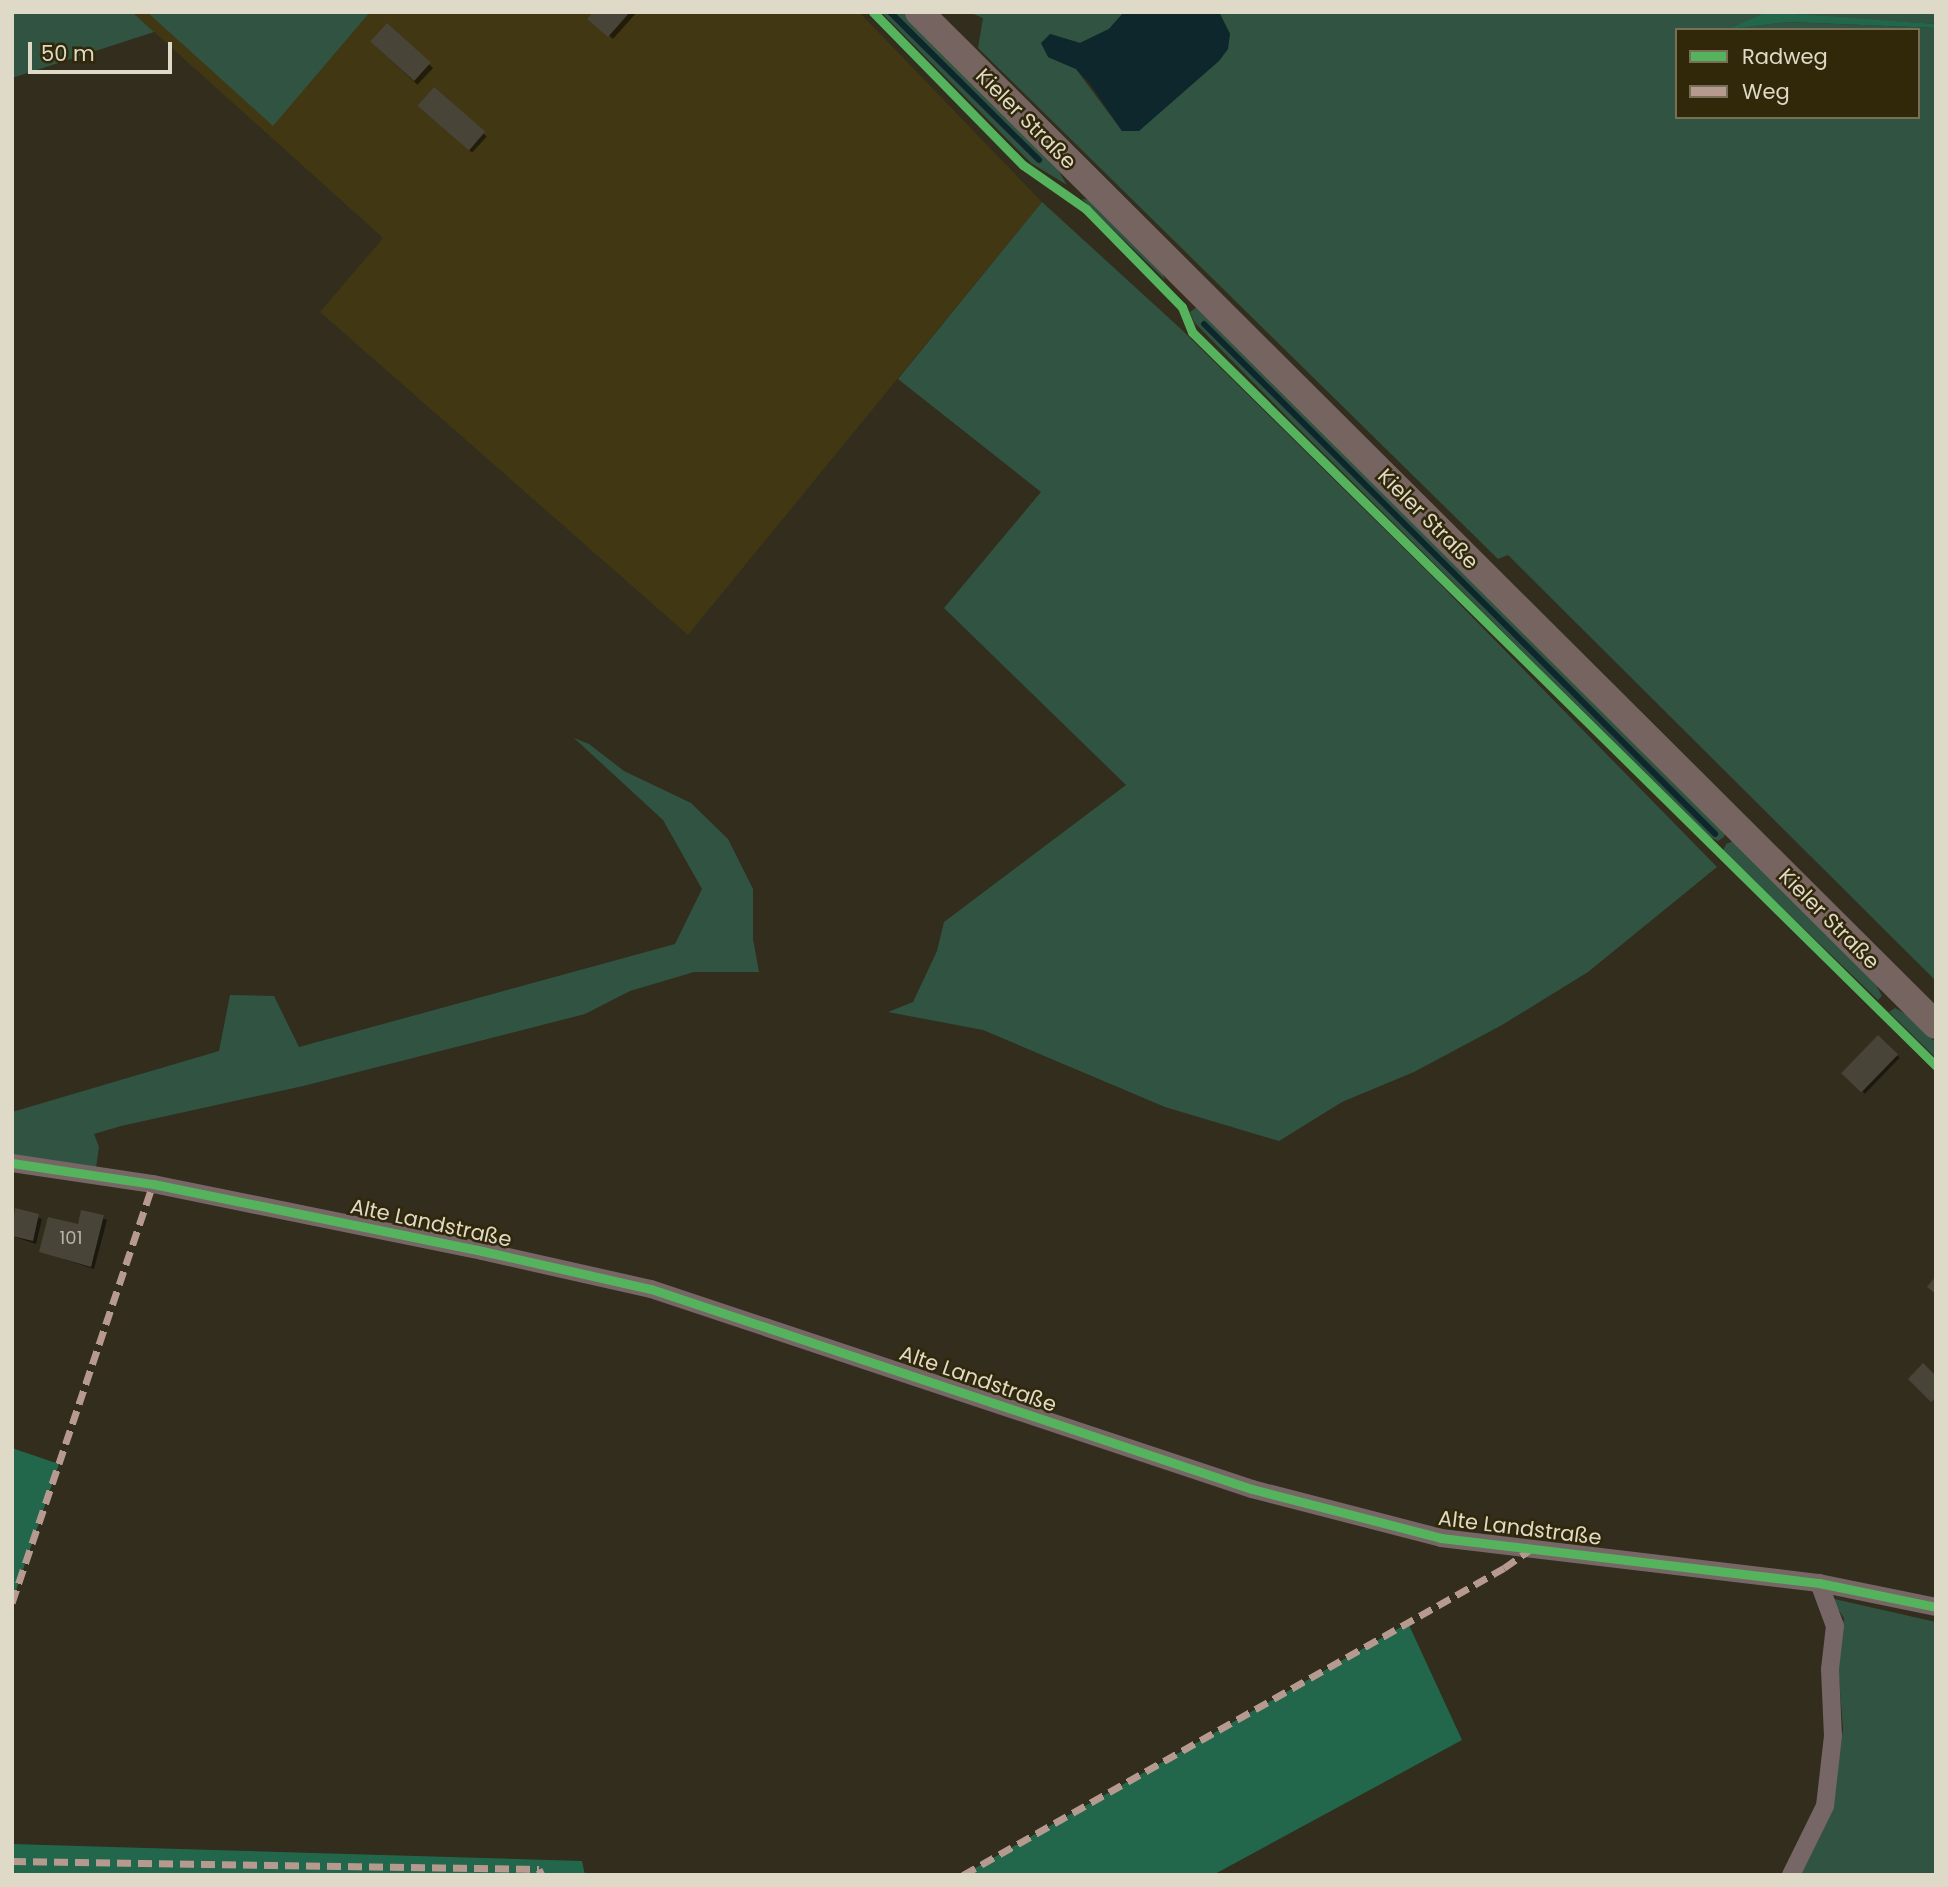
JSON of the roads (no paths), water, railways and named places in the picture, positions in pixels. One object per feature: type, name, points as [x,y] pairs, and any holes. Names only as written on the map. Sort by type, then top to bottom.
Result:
[{"type":"main road","name":"Kieler Straße","points":[[919,12],[1936,1025]]},
{"type":"street","name":"Alte Landstraße","points":[[12,1163],[153,1184],[651,1289],[1252,1489],[1441,1538],[1819,1583],[1936,1607]]},
{"type":"street","points":[[1791,1875],[1825,1806],[1833,1736],[1830,1669],[1836,1626],[1819,1583]]},
{"type":"water","points":[[1124,12],[1219,12],[1230,34],[1228,49],[1219,61],[1139,131],[1122,131],[1090,84],[1076,69],[1048,57],[1041,43],[1050,34],[1080,43],[1109,29]]},
{"type":"waterway","points":[[890,12],[1039,160]]},
{"type":"waterway","points":[[1204,324],[1715,834]]}]
